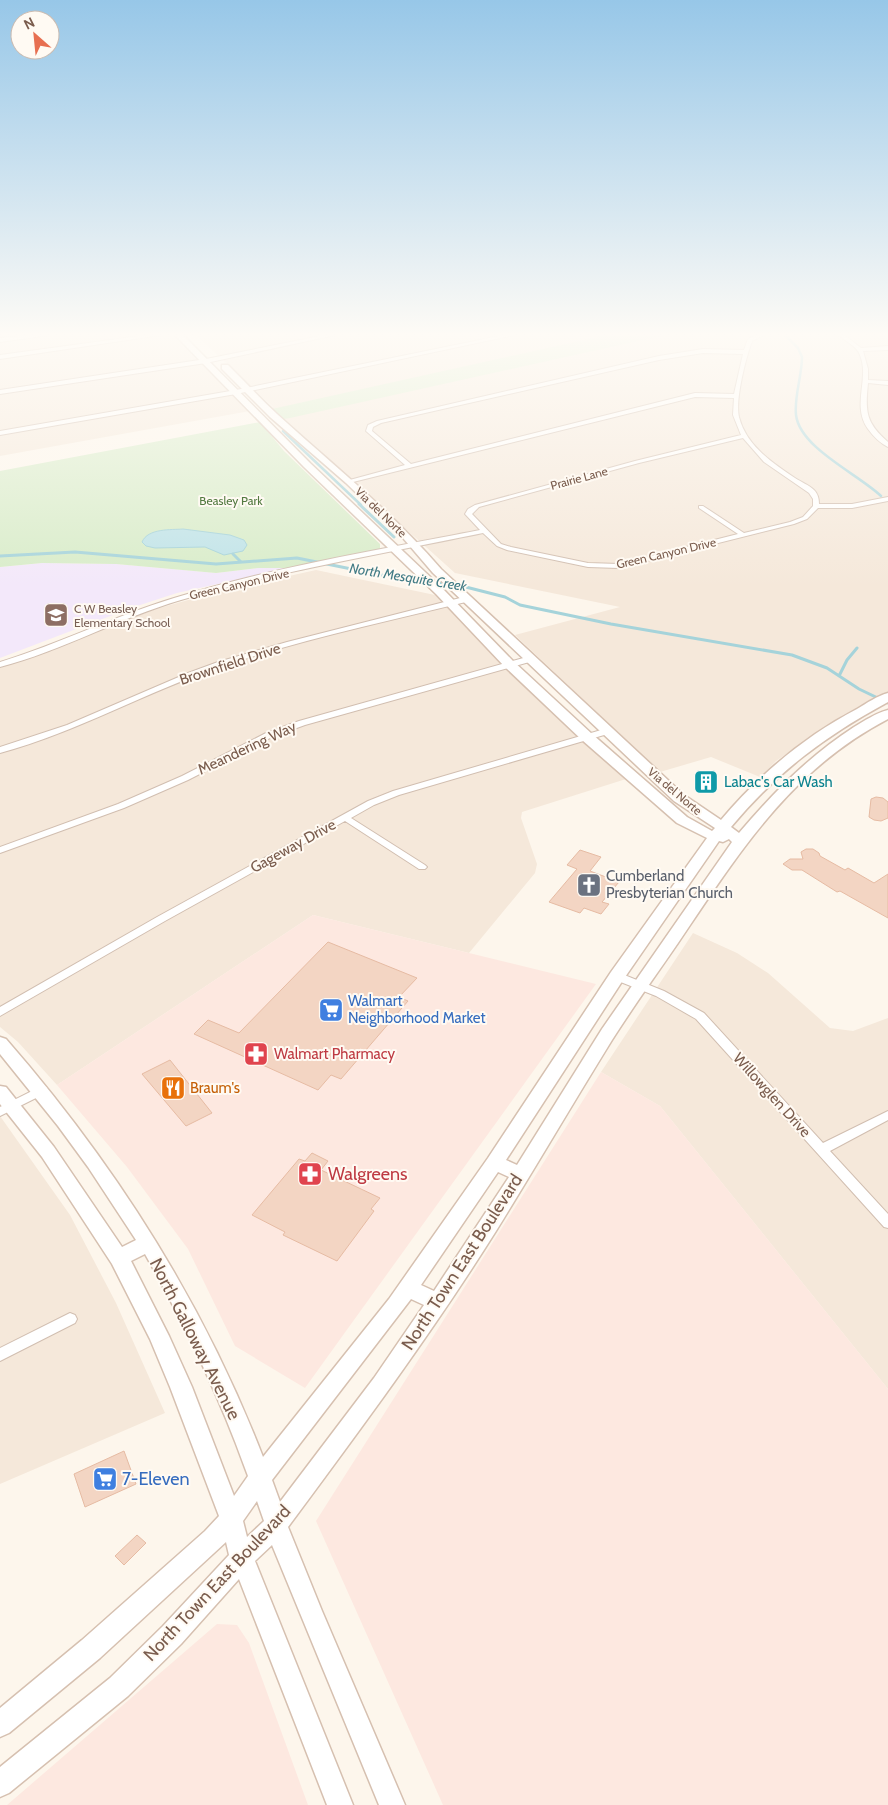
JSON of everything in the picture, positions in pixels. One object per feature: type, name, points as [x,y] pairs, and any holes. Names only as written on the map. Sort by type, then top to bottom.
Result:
[{"type":"main road","name":"Via del Norte","points":[[261,418],[326,485],[421,573],[509,664],[587,737],[682,820],[719,831],[740,841]]},
{"type":"main road","name":"Via del Norte","points":[[277,418],[348,481],[415,545],[437,571],[679,798],[719,831]]},
{"type":"main road","name":"North Town East Boulevard","points":[[0,1724],[91,1649],[213,1538],[231,1519],[260,1478],[408,1288],[494,1163],[617,976],[719,831],[740,807],[788,760],[810,743],[888,697]]},
{"type":"main road","name":"North Town East Boulevard","points":[[0,1784],[119,1687],[172,1635],[242,1558],[276,1525],[381,1385],[436,1301],[488,1227],[608,1033],[740,841],[762,814],[830,749],[873,721],[888,714]]},
{"type":"main road","points":[[810,743],[830,749]]},
{"type":"main road","name":"North Galloway Avenue","points":[[0,1043],[42,1090],[88,1151],[147,1244],[184,1308],[221,1382],[260,1478],[296,1577],[392,1805]]},
{"type":"main road","name":"North Galloway Avenue","points":[[0,1092],[6,1109],[48,1152],[119,1258],[159,1336],[181,1387],[231,1519],[242,1558],[340,1805]]},
{"type":"main road","points":[[494,1163],[521,1174]]},
{"type":"main road","points":[[119,1258],[147,1244]]},
{"type":"main road","points":[[408,1288],[436,1301]]},
{"type":"street","points":[[0,434],[89,418]]},
{"type":"street","points":[[395,418],[370,426],[369,431],[409,465]]},
{"type":"street","points":[[348,481],[600,418]]},
{"type":"street","points":[[737,418],[745,436],[769,462],[812,492],[816,499],[816,506],[857,507],[888,499]]},
{"type":"street","points":[[864,418],[871,430],[888,446]]},
{"type":"street","name":"Prairie Lane","points":[[484,530],[468,514],[470,510],[477,506],[646,460],[745,436]]},
{"type":"street","points":[[881,440],[888,438]]},
{"type":"street","name":"Green Canyon Drive","points":[[484,530],[499,545],[509,549],[600,566],[630,564],[805,518],[816,506]]},
{"type":"street","points":[[701,507],[744,535]]},
{"type":"street","points":[[396,549],[484,530]]},
{"type":"street","name":"Green Canyon Drive","points":[[0,665],[155,606],[225,587],[396,549]]},
{"type":"street","name":"Brownfield Drive","points":[[0,750],[70,727],[221,664],[290,644],[452,603],[463,595]]},
{"type":"street","name":"Meandering Way","points":[[0,850],[121,806],[186,778],[269,735],[302,723],[530,658]]},
{"type":"street","name":"Gageway Drive","points":[[0,1012],[169,914],[371,803],[396,793],[608,730]]},
{"type":"street","points":[[344,817],[422,867]]},
{"type":"street","name":"Willowglen Drive","points":[[617,976],[664,994],[700,1016],[888,1223]]},
{"type":"street","points":[[6,1109],[42,1090]]},
{"type":"street","points":[[822,1149],[888,1115]]},
{"type":"street","points":[[0,1355],[70,1319]]},
{"type":"shaded area","points":[[0,418],[210,418],[0,456]]},
{"type":"shaded area","points":[[282,418],[888,418],[888,693],[843,715],[776,761],[760,777],[711,757],[660,772],[515,635],[620,607],[455,573]]},
{"type":"shaded area","name":"C W Beasley Elementary School","points":[[42,563],[116,564],[216,573],[258,568],[290,568],[177,593],[134,607],[0,658],[0,567]]},
{"type":"shaded area","points":[[316,570],[435,595],[626,779],[522,812],[521,818],[537,864],[535,873],[469,953],[313,915],[57,1085],[18,1042],[0,1027],[0,668],[156,609],[217,592]]},
{"type":"shaded area","points":[[313,915],[596,984],[305,1388],[235,1346],[188,1249],[127,1167],[57,1085]]},
{"type":"shaded area","points":[[693,933],[737,953],[768,973],[830,1028],[853,1031],[888,1018],[888,1389],[660,1106],[601,1072]]},
{"type":"shaded area","points":[[601,1072],[660,1106],[888,1389],[888,1805],[443,1805],[316,1521]]},
{"type":"shaded area","points":[[0,1116],[70,1215],[116,1303],[165,1413],[0,1484]]},
{"type":"shaded area","points":[[217,1624],[237,1625],[249,1643],[308,1805],[7,1805]]},
{"type":"green space","name":"Beasley Park","points":[[260,422],[284,451],[380,544],[380,549],[290,568],[258,568],[216,573],[116,564],[42,563],[0,567],[0,471]]},
{"type":"water","points":[[183,529],[230,535],[244,540],[247,545],[243,551],[224,555],[205,547],[155,548],[146,546],[142,542],[145,537],[154,532]]},
{"type":"building","points":[[876,797],[883,798],[888,802],[888,818],[881,821],[869,817],[871,799]]},
{"type":"building","points":[[806,849],[813,849],[820,856],[845,870],[848,868],[874,883],[888,874],[888,918],[840,891],[837,892],[802,870],[792,870],[783,864],[790,859],[803,859],[801,852]]},
{"type":"building","name":"Cumberland Presbyterian Church","points":[[580,850],[601,857],[590,871],[619,882],[602,902],[609,904],[601,914],[584,908],[580,913],[549,902],[577,869],[567,865]]},
{"type":"building","name":"Walmart Neighborhood Market","points":[[328,942],[417,978],[399,997],[408,1001],[341,1079],[331,1075],[318,1090],[194,1034],[208,1020],[239,1033]]},
{"type":"building","name":"Braum's","points":[[170,1060],[212,1113],[186,1126],[142,1074]]},
{"type":"building","name":"Walgreens","points":[[312,1153],[328,1161],[321,1170],[380,1198],[371,1209],[374,1211],[337,1261],[283,1235],[285,1232],[252,1215],[299,1159],[305,1161]]},
{"type":"building","name":"7-Eleven","points":[[124,1451],[136,1484],[85,1507],[74,1474]]},
{"type":"building","name":"7-Eleven","points":[[137,1535],[146,1543],[124,1565],[115,1556]]},
{"type":"waterway","points":[[797,418],[800,427],[819,449],[831,460],[881,496]]},
{"type":"waterway","points":[[283,431],[361,505]]},
{"type":"waterway","points":[[359,504],[394,537]]},
{"type":"waterway","name":"North Mesquite Creek","points":[[0,556],[75,552],[216,564],[297,558],[406,580],[447,583]]},
{"type":"waterway","points":[[233,554],[241,562]]},
{"type":"waterway","name":"North Mesquite Creek","points":[[454,584],[505,597],[520,605],[611,624],[792,655],[827,668],[839,676]]},
{"type":"waterway","points":[[839,676],[847,660],[857,648]]},
{"type":"waterway","name":"North Mesquite Creek","points":[[839,676],[859,689],[888,703]]},
{"type":"place","name":"C W Beasley Elementary School","points":[[56,615]]},
{"type":"place","name":"Labac's Car Wash","points":[[706,782]]},
{"type":"place","name":"Cumberland Presbyterian Church","points":[[589,885]]},
{"type":"place","name":"Walmart Neighborhood Market","points":[[331,1010]]},
{"type":"place","name":"Walmart Pharmacy","points":[[256,1054]]},
{"type":"place","name":"Braum's","points":[[173,1088]]},
{"type":"place","name":"Walgreens","points":[[310,1174]]},
{"type":"place","name":"7-Eleven","points":[[105,1479]]}]
